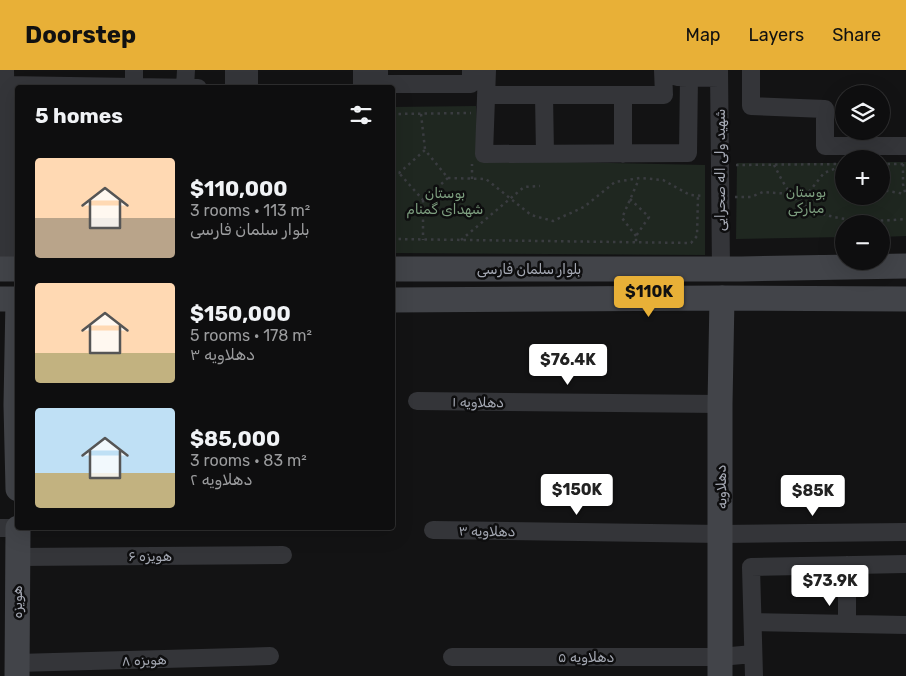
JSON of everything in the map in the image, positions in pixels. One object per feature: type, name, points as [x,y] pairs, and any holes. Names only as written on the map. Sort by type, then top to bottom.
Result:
[{"type":"main road","name":"بلوار سلمان فارسی","points":[[395,269],[721,269],[906,266]]},
{"type":"main road","name":"دهلاویه","points":[[720,666],[722,298]]},
{"type":"main road","points":[[0,299],[15,299]]},
{"type":"main road","points":[[395,300],[906,299]]},
{"type":"main road","name":"هویزه","points":[[17,670],[18,530]]},
{"type":"street","points":[[185,85],[186,70]]},
{"type":"street","points":[[234,70],[234,85]]},
{"type":"street","points":[[249,70],[249,85]]},
{"type":"street","points":[[362,70],[362,85]]},
{"type":"street","points":[[379,70],[379,84],[471,84],[471,70]]},
{"type":"street","points":[[487,70],[484,154],[688,154],[675,74]]},
{"type":"street","points":[[751,70],[751,106],[826,109],[825,146],[906,146]]},
{"type":"street","points":[[486,95],[664,95],[675,74]]},
{"type":"street","points":[[675,74],[719,74]]},
{"type":"street","name":"شهید ولی اله صحرایی","points":[[719,74],[721,269]]},
{"type":"street","points":[[9,269],[4,224],[6,77],[26,85]]},
{"type":"street","points":[[42,85],[134,78],[174,85]]},
{"type":"street","points":[[544,95],[545,154]]},
{"type":"street","points":[[623,95],[623,154]]},
{"type":"street","name":"دهلاویه ۱","points":[[416,401],[720,404]]},
{"type":"street","points":[[0,528],[15,528]]},
{"type":"street","name":"دهلاویه ۳","points":[[433,530],[721,534],[906,532]]},
{"type":"street","name":"هویزه ۶","points":[[17,557],[283,555]]},
{"type":"street","points":[[754,676],[751,567],[906,564]]},
{"type":"street","points":[[846,565],[847,624]]},
{"type":"street","points":[[753,622],[906,625]]},
{"type":"street","name":"دهلاویه ۵","points":[[452,657],[720,666],[753,654]]},
{"type":"street","name":"هویزه ۸","points":[[17,670],[270,656]]},
{"type":"path","points":[[395,114],[473,113]]},
{"type":"path","points":[[421,114],[425,150],[448,178]]},
{"type":"path","points":[[395,173],[399,173],[425,150]]},
{"type":"path","points":[[472,160],[472,179]]},
{"type":"path","points":[[890,164],[905,164],[905,195],[890,191]]},
{"type":"path","points":[[720,165],[835,165]]},
{"type":"path","points":[[774,165],[791,194],[801,202],[824,214],[848,220],[906,219]]},
{"type":"path","points":[[801,202],[824,173],[835,169]]},
{"type":"path","points":[[399,173],[423,200],[423,240]]},
{"type":"path","points":[[423,200],[448,178],[486,179],[531,215],[553,221],[584,207],[615,182],[640,178],[663,180],[690,195],[698,196],[751,197],[763,192],[791,194]]},
{"type":"path","points":[[636,236],[622,218],[640,178]]},
{"type":"path","points":[[461,240],[524,186],[540,186]]},
{"type":"path","points":[[395,239],[691,243],[697,236],[698,196]]},
{"type":"path","points":[[630,199],[649,216],[636,236],[636,242]]},
{"type":"green space","name":"بوستان شهدای گمنام","points":[[476,106],[478,160],[705,165],[705,255],[395,253],[395,107]]},
{"type":"green space","name":"بوستان مبارکی","points":[[890,162],[906,162],[906,236],[890,237],[890,215],[835,215],[835,237],[736,239],[737,163],[835,163],[835,205],[890,205]]}]
